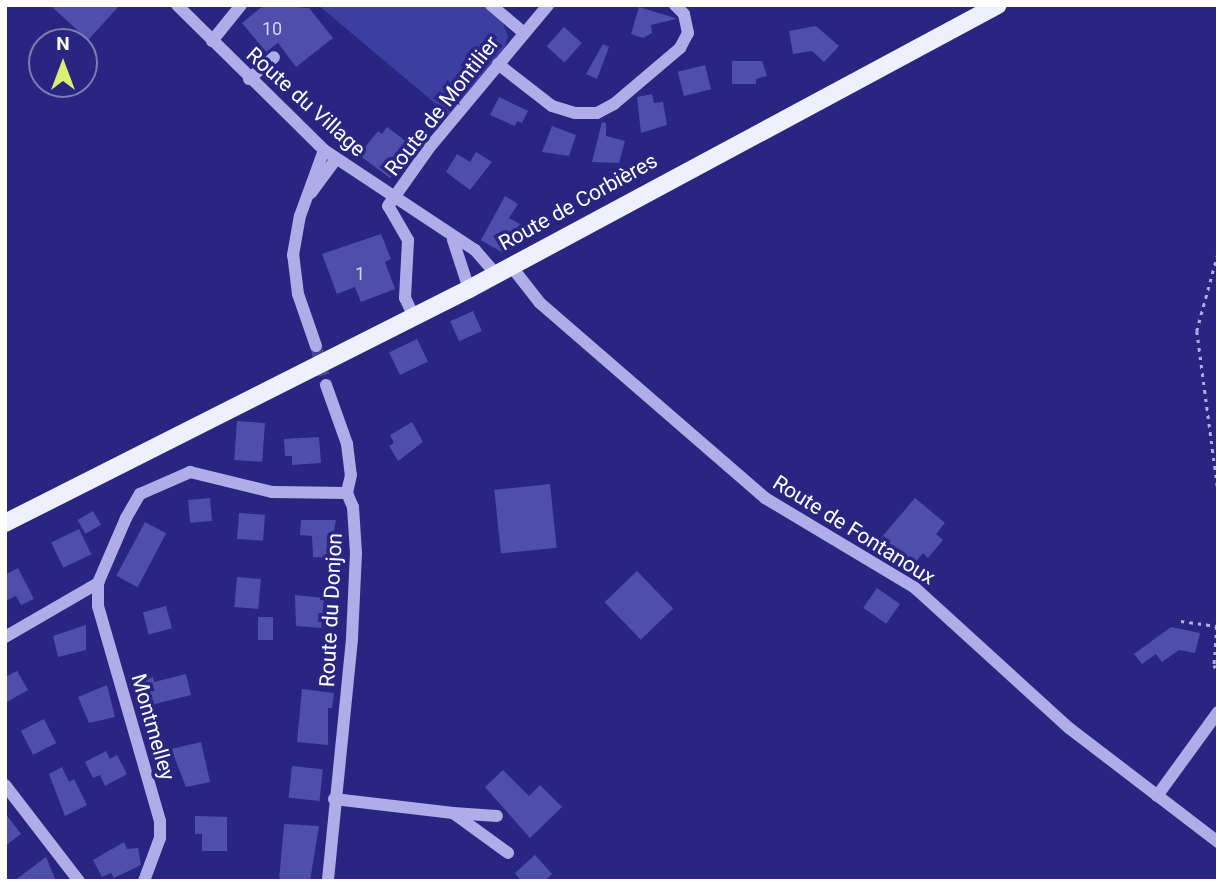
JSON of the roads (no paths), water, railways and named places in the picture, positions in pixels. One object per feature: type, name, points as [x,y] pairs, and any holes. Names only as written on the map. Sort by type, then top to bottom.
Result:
[{"type":"main road","name":"Route de Corbières","points":[[5,523],[469,289],[657,184],[998,5]]},
{"type":"street","name":"Route du Village","points":[[177,5],[249,79],[324,150],[453,240],[475,250],[504,270]]},
{"type":"street","points":[[212,41],[241,5]]},
{"type":"street","points":[[491,5],[524,33]]},
{"type":"street","name":"Route de Montilier","points":[[394,199],[498,64],[548,5]]},
{"type":"street","points":[[498,64],[552,106],[575,113],[597,113],[614,104],[680,48],[688,33],[684,14],[675,5]]},
{"type":"street","points":[[249,79],[274,57]]},
{"type":"street","points":[[316,346],[293,268],[303,206],[324,150]]},
{"type":"street","points":[[303,206],[336,159]]},
{"type":"street","points":[[394,199],[388,206],[408,240],[404,298],[414,317]]},
{"type":"street","points":[[453,240],[469,289]]},
{"type":"street","name":"Route de Fontanoux","points":[[504,270],[765,498],[914,587],[1069,728],[1218,842]]},
{"type":"street","name":"Route du Donjon","points":[[326,385],[347,444],[351,475],[347,493],[353,507],[356,553],[352,639],[334,799],[328,881]]},
{"type":"street","points":[[5,637],[99,583],[140,494],[166,479],[190,472],[272,492],[347,493]]},
{"type":"street","name":"Montmelley","points":[[99,583],[99,606],[160,821],[160,838],[144,881]]},
{"type":"street","points":[[1157,796],[1218,712]]},
{"type":"street","points":[[5,785],[79,881]]},
{"type":"street","points":[[334,799],[497,816]]},
{"type":"street","points":[[453,813],[508,853]]},
{"type":"tunnel","points":[[316,346],[326,385]]}]
